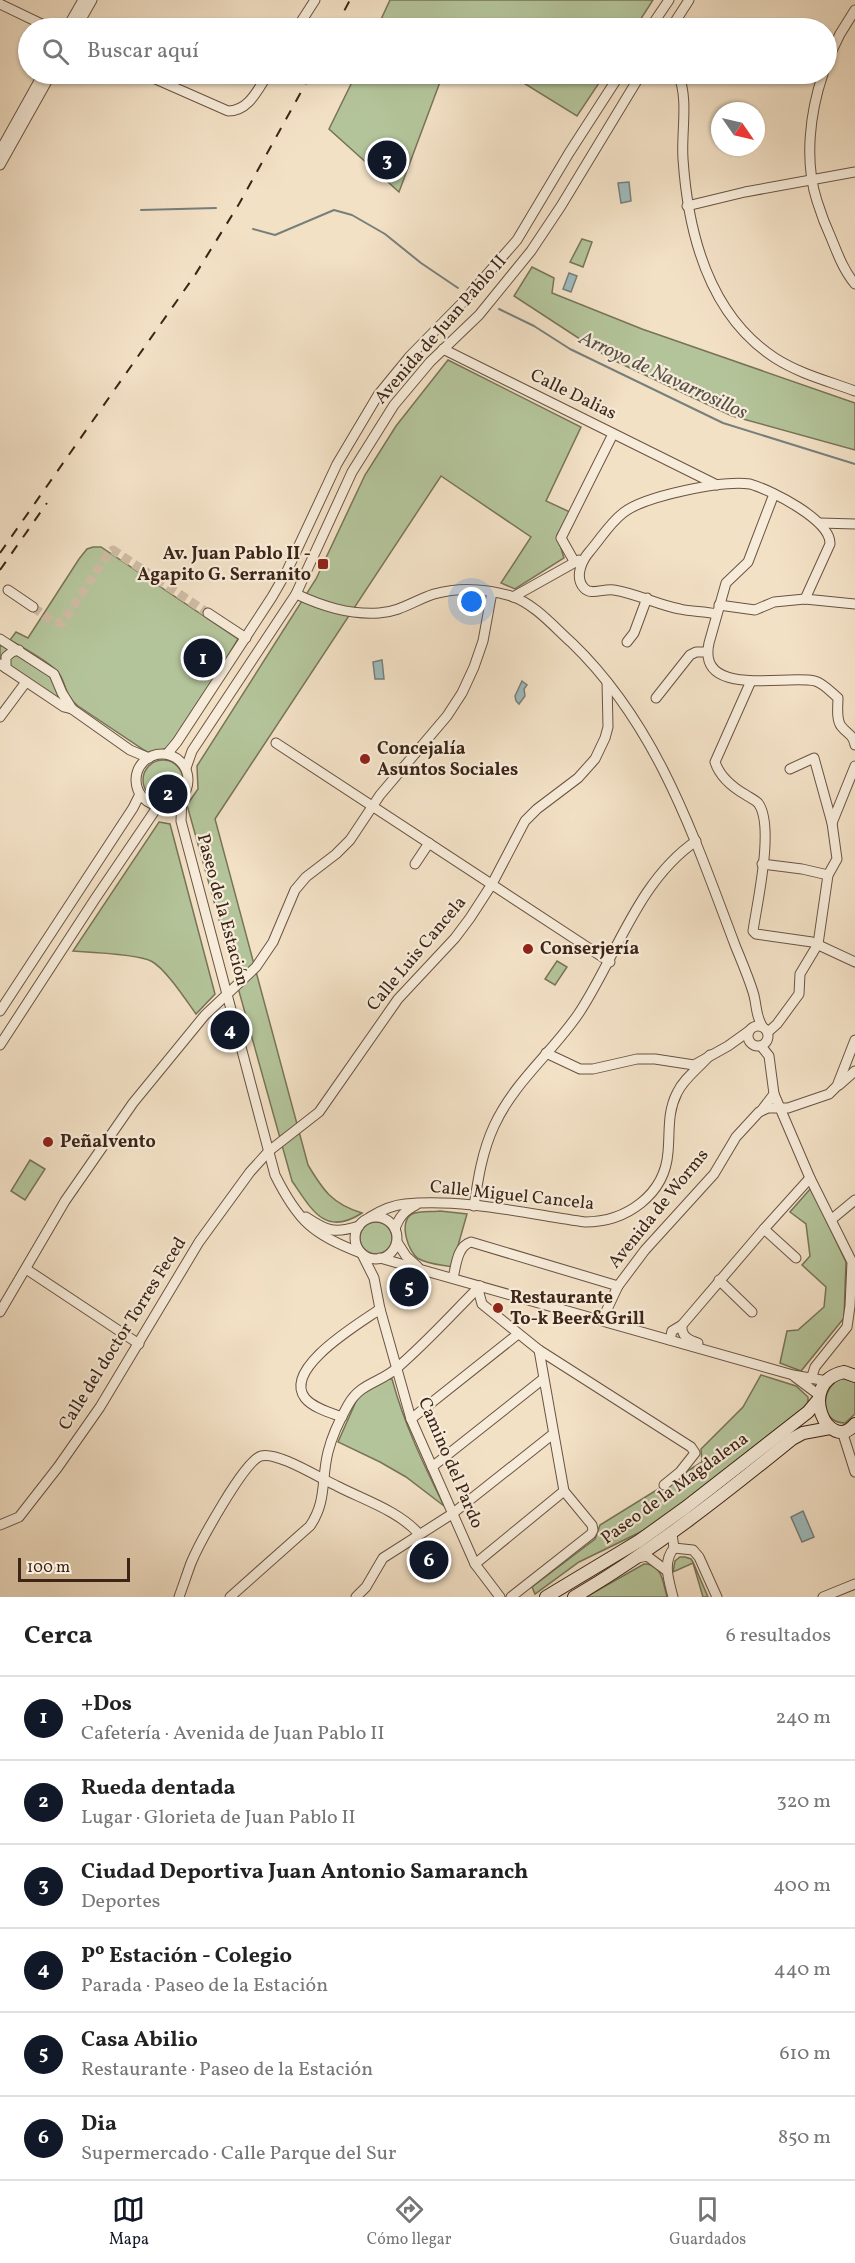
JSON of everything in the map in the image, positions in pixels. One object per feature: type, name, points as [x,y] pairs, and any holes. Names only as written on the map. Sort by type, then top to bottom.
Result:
[{"type":"main road","points":[[827,1381],[838,1373],[850,1374],[855,1362]]},
{"type":"main road","name":"Paseo de la Magdalena","points":[[546,1597],[639,1541],[685,1508],[808,1412],[819,1398],[827,1381]]},
{"type":"main road","points":[[819,1398],[822,1417],[847,1428]]},
{"type":"main road","name":"Paseo de la Magdalena","points":[[574,1597],[642,1557],[803,1432],[847,1428]]},
{"type":"street","points":[[73,18],[83,0]]},
{"type":"street","points":[[82,18],[92,0]]},
{"type":"street","points":[[303,18],[315,0]]},
{"type":"street","points":[[657,18],[669,0]]},
{"type":"street","points":[[677,18],[689,0]]},
{"type":"street","points":[[0,4],[29,18]]},
{"type":"street","points":[[837,40],[855,10]]},
{"type":"street","points":[[0,151],[37,84]]},
{"type":"street","points":[[0,165],[45,84]]},
{"type":"street","points":[[165,84],[219,109],[236,111],[254,96],[262,84]]},
{"type":"street","name":"Avenida de Juan Pablo II","points":[[167,754],[246,638],[287,571],[343,452],[378,395],[410,356],[462,303],[517,240],[614,84]]},
{"type":"street","name":"Avenida de Juan Pablo II","points":[[186,768],[192,751],[296,594],[359,461],[394,405],[443,349],[479,315],[513,274],[542,235],[635,84]]},
{"type":"street","points":[[681,84],[683,93],[682,143],[687,206],[699,251],[708,275],[722,301],[739,326],[764,351],[805,373],[855,390]]},
{"type":"street","points":[[820,84],[812,114],[811,144],[816,199],[839,259],[855,284]]},
{"type":"street","points":[[562,165],[579,174]]},
{"type":"street","points":[[687,206],[745,192],[855,172]]},
{"type":"street","name":"Calle Dalias","points":[[443,349],[613,434],[690,476],[702,485]]},
{"type":"street","points":[[613,434],[561,538],[579,560],[580,582],[584,589],[590,592],[609,589],[679,609],[754,609],[774,602],[805,599],[855,604]]},
{"type":"street","points":[[343,452],[359,461]]},
{"type":"street","points":[[688,491],[690,476]]},
{"type":"street","points":[[513,597],[579,560],[624,512],[653,498],[688,491],[702,485],[718,486],[742,482],[774,494],[820,523],[830,537],[830,544],[805,599]]},
{"type":"street","points":[[774,494],[748,562],[726,583],[707,652],[711,665],[727,678],[751,681],[817,681],[838,698],[837,714],[840,726],[853,737],[855,745]]},
{"type":"street","points":[[820,523],[855,524]]},
{"type":"street","points":[[527,604],[526,593],[529,588]]},
{"type":"street","points":[[8,590],[33,607]]},
{"type":"street","points":[[296,594],[327,607],[380,613],[405,608],[434,594],[458,590],[492,592],[513,597],[527,604],[580,651],[622,701],[655,752],[677,795],[765,1029],[767,1040],[757,1046]]},
{"type":"street","points":[[0,1312],[65,1201],[133,1103],[206,1016],[264,958],[295,890],[306,877],[350,840],[372,806],[447,716],[462,693],[483,641],[492,592]]},
{"type":"street","points":[[627,642],[647,598]]},
{"type":"street","points":[[208,613],[246,638]]},
{"type":"street","points":[[0,639],[54,674],[72,709]]},
{"type":"street","points":[[20,650],[9,654],[3,666],[64,707],[72,709],[130,750],[148,758]]},
{"type":"street","points":[[656,698],[690,655],[696,652],[707,652]]},
{"type":"street","points":[[751,681],[715,762],[717,769],[732,787],[757,802],[765,820],[766,836],[753,932],[818,944],[855,962]]},
{"type":"street","points":[[0,717],[26,682]]},
{"type":"street","name":"Calle Luis Cancela","points":[[268,1151],[319,1112],[398,999],[455,938],[492,884],[525,821],[578,778],[594,759],[605,738],[609,708],[607,682]]},
{"type":"street","points":[[609,708],[614,702],[622,701]]},
{"type":"street","points":[[276,743],[358,799],[610,962]]},
{"type":"street","points":[[130,750],[140,766]]},
{"type":"street","points":[[0,1044],[95,898],[162,806],[182,798],[188,783],[186,768],[180,760],[167,754],[148,758],[140,766],[136,783],[140,794],[146,801],[162,806]]},
{"type":"street","points":[[749,1030],[756,1025],[765,1029],[777,1024],[799,994],[800,974],[818,944],[828,875],[837,859],[832,823],[814,758],[790,769]]},
{"type":"street","points":[[832,823],[855,766]]},
{"type":"street","points":[[0,1011],[140,794]]},
{"type":"street","name":"Paseo de la Estación","points":[[182,798],[181,821],[275,1175],[286,1197],[312,1229],[336,1243],[362,1253]]},
{"type":"street","name":"Paseo de la Estación","points":[[162,806],[181,821]]},
{"type":"street","points":[[474,1206],[480,1170],[493,1127],[512,1095],[578,1015],[610,962],[652,883],[680,853],[696,841]]},
{"type":"street","points":[[415,864],[429,843]]},
{"type":"street","points":[[762,864],[802,868],[828,875]]},
{"type":"street","points":[[755,1007],[748,1039],[769,1056],[774,1094],[779,1108],[810,1178],[852,1262],[853,1304],[847,1327],[815,1367],[811,1379]]},
{"type":"street","name":"Calle Miguel Cancela","points":[[683,1064],[693,1065],[728,1046],[749,1030]]},
{"type":"street","points":[[837,1086],[855,1040]]},
{"type":"street","name":"Calle Miguel Cancela","points":[[728,1046],[743,1043],[757,1046]]},
{"type":"street","points":[[546,1053],[580,1068],[593,1069],[637,1059],[655,1059],[683,1064],[687,1077]]},
{"type":"street","name":"Calle Miguel Cancela","points":[[370,1217],[380,1211],[403,1204],[474,1206],[585,1222],[613,1219],[630,1211],[645,1200],[662,1175],[668,1151],[668,1132],[676,1094],[687,1077],[710,1055]]},
{"type":"street","points":[[759,1112],[768,1108],[788,1108],[829,1094],[855,1071]]},
{"type":"street","name":"Avenida de Worms","points":[[602,1320],[618,1286],[645,1250],[714,1174],[736,1137],[774,1094]]},
{"type":"street","name":"Calle del doctor Torres Feced","points":[[0,1526],[19,1517],[58,1467],[100,1407],[199,1242],[268,1151]]},
{"type":"street","points":[[676,1331],[718,1280],[810,1178]]},
{"type":"street","points":[[832,1219],[855,1200]]},
{"type":"street","name":"Calle Miguel Cancela","points":[[395,1229],[405,1210],[418,1204]]},
{"type":"street","name":"Paseo de la Estación","points":[[297,1211],[329,1231],[342,1231],[358,1226]]},
{"type":"street","points":[[424,1270],[406,1256],[397,1242],[395,1229],[387,1220],[370,1217],[358,1226],[355,1239],[362,1253],[367,1257],[424,1270],[640,1332],[676,1331],[718,1354],[793,1375],[827,1381]]},
{"type":"street","points":[[764,1229],[796,1258]]},
{"type":"street","points":[[379,1259],[393,1251],[397,1242]]},
{"type":"street","points":[[453,1278],[461,1249],[465,1244],[471,1242],[618,1286]]},
{"type":"street","name":"Camino del Pardo","points":[[362,1253],[374,1278],[380,1309],[411,1419],[476,1564],[500,1597]]},
{"type":"street","name":"Camino del Pardo","points":[[374,1278],[379,1259]]},
{"type":"street","points":[[26,1269],[139,1344]]},
{"type":"street","points":[[718,1280],[752,1312]]},
{"type":"street","points":[[480,1286],[482,1304],[518,1334],[539,1350],[691,1448],[695,1453],[680,1472],[664,1485]]},
{"type":"street","points":[[230,1597],[310,1526],[318,1514],[328,1450],[342,1417],[356,1393],[396,1369],[480,1286]]},
{"type":"street","points":[[342,1417],[305,1398],[302,1390],[306,1372],[320,1353],[335,1340],[380,1309]]},
{"type":"street","points":[[676,1331],[690,1341],[710,1346],[718,1354]]},
{"type":"street","points":[[411,1419],[518,1334]]},
{"type":"street","points":[[476,1564],[564,1491],[539,1350]]},
{"type":"street","points":[[793,1375],[819,1398]]},
{"type":"street","points":[[432,1467],[543,1379]]},
{"type":"street","points":[[847,1428],[855,1472]]},
{"type":"street","points":[[356,1597],[366,1587],[383,1558],[452,1514],[553,1434]]},
{"type":"street","points":[[178,1597],[192,1561],[213,1521],[248,1465],[261,1456],[275,1457],[323,1480],[408,1522],[419,1534]]},
{"type":"street","name":"Paseo de la Magdalena","points":[[511,1597],[591,1534],[593,1530],[592,1525],[564,1491]]},
{"type":"street","points":[[672,1534],[672,1551],[667,1571],[673,1597]]},
{"type":"street","points":[[642,1557],[672,1551],[693,1550],[699,1557],[717,1597]]},
{"type":"street","points":[[642,1557],[667,1571]]},
{"type":"street","points":[[828,1596],[855,1584]]},
{"type":"street","points":[[490,1597],[491,1586]]},
{"type":"green space","points":[[390,0],[653,0],[641,18],[382,18]]},
{"type":"green space","points":[[351,84],[439,84],[399,192],[329,129]]},
{"type":"green space","points":[[525,84],[598,84],[577,116]]},
{"type":"green space","points":[[582,239],[592,242],[583,267],[570,262]]},
{"type":"green space","points":[[532,267],[554,278],[552,293],[642,329],[855,403],[855,450],[732,416],[609,358],[514,296]]},
{"type":"green space","points":[[448,360],[581,427],[546,501],[570,512],[557,535],[564,558],[515,589],[501,583],[531,537],[441,476],[215,819],[308,1165],[329,1195],[343,1205],[362,1213],[349,1220],[329,1221],[313,1210],[292,1181],[187,805],[198,789],[197,766],[316,579],[365,475],[396,426]]},
{"type":"green space","points":[[101,547],[238,639],[207,691],[168,748],[149,753],[78,706],[69,696],[56,670],[10,640],[16,632],[28,638],[79,559],[87,549]]},
{"type":"green space","points":[[6,645],[39,666],[53,680],[65,704],[0,661],[0,646]]},
{"type":"green space","points":[[163,760],[177,766],[183,780],[177,794],[163,800],[149,794],[143,780],[149,766]]},
{"type":"green space","points":[[159,822],[170,824],[215,994],[196,1014],[169,977],[151,961],[125,955],[73,951]]},
{"type":"green space","points":[[557,961],[567,967],[555,985],[545,979]]},
{"type":"green space","points":[[30,1160],[45,1169],[25,1200],[11,1191]]},
{"type":"green space","points":[[811,1188],[846,1262],[844,1318],[801,1371],[780,1363],[787,1331],[798,1330],[824,1307],[826,1287],[802,1265],[810,1256],[806,1224],[790,1212]]},
{"type":"green space","points":[[440,1211],[467,1214],[452,1267],[419,1259],[411,1250],[406,1237],[406,1223],[412,1214]]},
{"type":"green space","points":[[376,1222],[387,1227],[392,1238],[387,1249],[376,1254],[365,1249],[360,1238],[365,1227]]},
{"type":"green space","points":[[761,1375],[796,1386],[808,1397],[808,1404],[655,1525],[579,1562],[535,1594],[532,1587],[595,1539],[600,1525],[702,1462],[701,1449],[743,1407]]},
{"type":"green space","points":[[841,1378],[855,1382],[855,1414],[845,1423],[830,1417],[825,1404],[829,1389]]},
{"type":"green space","points":[[392,1379],[408,1428],[444,1506],[406,1477],[338,1442],[358,1397],[366,1389]]},
{"type":"green space","points":[[680,1557],[693,1562],[708,1597],[703,1597],[693,1563],[673,1572],[675,1561]]},
{"type":"green space","points":[[644,1564],[658,1570],[667,1597],[586,1597]]},
{"type":"water","points":[[629,182],[631,201],[621,203],[618,183]]},
{"type":"water","points":[[569,273],[577,276],[571,292],[563,289]]},
{"type":"water","points":[[382,660],[384,679],[375,679],[373,662]]},
{"type":"water","points":[[522,681],[527,685],[524,689],[525,696],[519,704],[515,696]]},
{"type":"water","points":[[803,1511],[814,1537],[802,1542],[791,1517]]},
{"type":"waterway","name":"Arroyo de Navarrosillos","points":[[141,210],[216,208]]},
{"type":"waterway","name":"Arroyo de Navarrosillos","points":[[253,229],[275,235],[334,210],[352,215],[385,234],[421,263],[458,288]]},
{"type":"waterway","name":"Arroyo de Navarrosillos","points":[[499,309],[534,326],[570,349],[723,423],[855,464]]},
{"type":"tunnel","points":[[33,607],[53,622],[62,623],[108,554],[113,550],[208,613]]},
{"type":"railway","points":[[340,18],[350,0]]},
{"type":"railway","points":[[0,553],[195,275],[239,204],[305,84]]},
{"type":"railway","points":[[0,570],[47,503]]},
{"type":"place","name":"Ciudad Deportiva Juan Antonio Samaranch","points":[[387,160]]},
{"type":"place","name":"Av. Juan Pablo II - Agapito G. Serranito","points":[[323,564]]},
{"type":"place","name":"+Dos","points":[[203,658]]},
{"type":"place","name":"Concejalía Asuntos Sociales","points":[[365,759]]},
{"type":"place","name":"Rueda dentada","points":[[168,794]]},
{"type":"place","name":"Conserjería","points":[[528,949]]},
{"type":"place","name":"Pº Estación - Colegio","points":[[230,1030]]},
{"type":"place","name":"Peñalvento","points":[[48,1142]]},
{"type":"place","name":"Casa Abilio","points":[[409,1287]]},
{"type":"place","name":"Restaurante To-k Beer&Grill","points":[[498,1308]]},
{"type":"place","name":"Dia","points":[[429,1560]]}]
